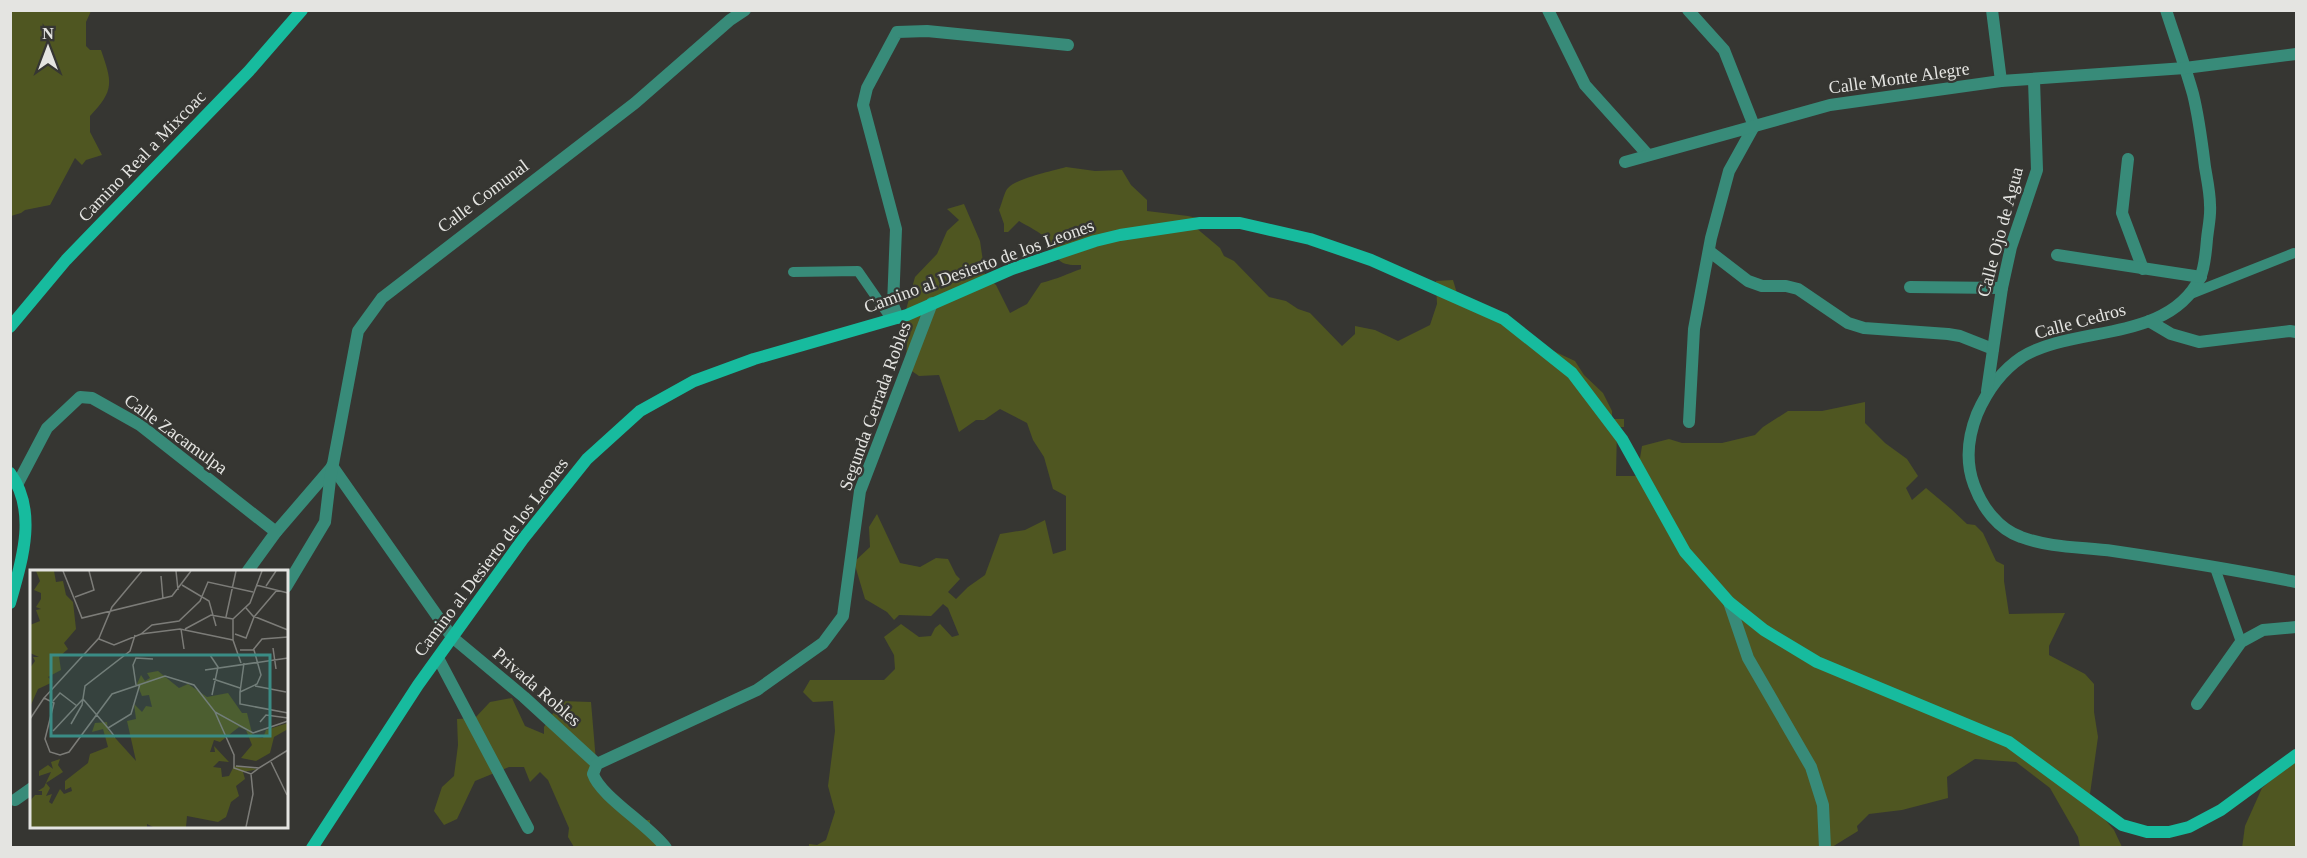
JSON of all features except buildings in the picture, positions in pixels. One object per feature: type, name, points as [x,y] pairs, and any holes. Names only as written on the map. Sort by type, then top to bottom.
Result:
[{"type":"main road","name":"Camino Real a Mixcoac","points":[[10,327],[66,260],[249,71],[302,10]]},
{"type":"main road","name":"Camino al Desierto de los Leones","points":[[312,848],[438,658],[523,539],[587,459],[640,411],[694,381],[744,363],[895,319],[1012,269],[1095,241],[1200,223],[1240,223],[1310,239],[1371,260],[1504,319],[1572,373],[1622,439],[1685,552],[1729,602],[1764,630],[1817,662],[2009,742],[2122,825],[2147,832],[2169,832],[2189,827],[2222,810],[2296,755]]},
{"type":"main road","points":[[10,603],[18,575],[26,528],[26,510],[14,478]]},
{"type":"street","name":"Calle Comunal","points":[[248,570],[276,532],[332,466],[358,330],[382,298],[635,103],[730,20],[745,10]]},
{"type":"street","points":[[1548,10],[1585,85],[1648,155]]},
{"type":"street","points":[[1688,10],[1724,50],[1754,126],[1729,171],[1709,251],[1694,329],[1689,422]]},
{"type":"street","points":[[1992,10],[2001,81]]},
{"type":"street","name":"Calle Cedros","points":[[2166,10],[2185,68],[2201,136],[2211,206],[2207,248],[2201,277],[2188,295],[2172,309],[2149,321],[2039,350],[2022,357],[2004,372],[1986,393],[1970,430],[1968,451],[1971,476],[1977,496],[1988,513],[2002,527],[2022,537],[2055,544],[2155,557],[2296,582]]},
{"type":"street","points":[[895,319],[893,305],[896,229],[863,105],[867,88],[897,32],[927,30],[1068,45]]},
{"type":"street","name":"Calle Monte Alegre","points":[[1625,162],[1830,105],[2001,81],[2185,68],[2296,54]]},
{"type":"street","name":"Calle Ojo de Agua","points":[[1986,393],[2002,288],[2011,247],[2037,170],[2034,80]]},
{"type":"street","points":[[2128,159],[2122,213],[2143,269]]},
{"type":"street","points":[[1709,251],[1748,281],[1762,286],[1786,286],[1798,289],[1848,323],[1864,328],[1960,336],[1993,349]]},
{"type":"street","points":[[2057,255],[2201,277]]},
{"type":"street","points":[[1910,287],[2002,288]]},
{"type":"street","name":"Segunda Cerrada Robles","points":[[595,769],[757,690],[824,643],[843,616],[860,491],[932,303]]},
{"type":"street","points":[[2149,321],[2171,334],[2199,342],[2290,330],[2296,332]]},
{"type":"street","name":"Calle Zacamulpa","points":[[14,478],[47,428],[80,397],[92,398],[140,425],[276,532]]},
{"type":"street","points":[[288,584],[325,522],[332,466]]},
{"type":"street","points":[[332,466],[452,638]]},
{"type":"street","points":[[1729,602],[1748,658],[1811,766],[1823,805],[1825,848]]},
{"type":"street","points":[[2198,704],[2241,642],[2263,630],[2296,627]]},
{"type":"street","name":"Privada Robles","points":[[452,638],[524,697],[595,769],[596,783],[665,846]]},
{"type":"street","points":[[438,658],[528,828]]},
{"type":"street","points":[[15,800],[30,789]]},
{"type":"lane","points":[[2188,295],[2294,253]]},
{"type":"lane","points":[[794,272],[858,271],[895,319]]},
{"type":"lane","points":[[2215,568],[2241,642]]},
{"type":"green space","points":[[11,10],[91,11],[86,22],[86,46],[90,50],[101,50],[109,85],[104,99],[90,116],[90,132],[102,155],[86,160],[82,165],[75,158],[50,205],[25,210],[11,216]]},
{"type":"green space","points":[[1066,167],[1095,171],[1122,170],[1131,185],[1147,200],[1147,211],[1205,220],[1195,227],[1220,248],[1224,256],[1234,261],[1269,297],[1286,301],[1310,313],[1342,346],[1355,334],[1355,326],[1375,330],[1398,341],[1430,325],[1437,304],[1436,281],[1453,280],[1459,300],[1534,342],[1575,361],[1584,375],[1603,393],[1612,411],[1612,419],[1624,419],[1624,427],[1617,427],[1616,476],[1637,476],[1642,446],[1669,439],[1682,443],[1722,443],[1755,435],[1788,411],[1822,411],[1865,402],[1865,423],[1885,443],[1907,459],[1918,476],[1906,488],[1912,500],[1926,488],[1967,524],[1975,525],[1983,533],[1996,561],[2004,565],[2009,614],[2065,613],[2049,646],[2049,655],[2085,674],[2094,684],[2094,712],[2098,737],[2089,801],[2114,830],[2122,847],[2080,847],[2078,837],[2050,788],[2016,762],[1975,759],[1947,777],[1948,798],[1902,810],[1869,814],[1857,826],[1858,831],[1832,847],[809,847],[809,844],[817,845],[826,840],[835,812],[828,786],[835,731],[833,701],[813,702],[803,692],[810,680],[884,680],[895,669],[894,655],[884,637],[901,624],[919,637],[931,636],[940,624],[952,637],[959,635],[948,608],[943,604],[931,616],[899,615],[894,620],[887,612],[865,599],[854,562],[870,547],[869,527],[877,514],[900,563],[920,567],[936,558],[948,559],[960,579],[948,592],[956,599],[985,575],[1000,534],[1025,530],[1045,520],[1053,554],[1066,550],[1066,496],[1053,489],[1044,457],[1033,440],[1027,423],[1000,409],[984,420],[976,420],[959,432],[939,375],[919,376],[906,367],[907,340],[899,317],[906,310],[915,277],[937,254],[947,231],[959,220],[947,209],[964,204],[980,241],[985,275],[996,285],[1010,313],[1027,304],[1041,283],[1081,269],[1081,265],[1066,264],[1058,259],[1044,237],[1019,221],[1008,232],[1004,232],[999,210],[1007,190],[1013,184]]},
{"type":"green space","points":[[512,698],[525,726],[544,734],[544,727],[561,701],[591,702],[598,785],[641,820],[650,820],[650,829],[663,847],[574,847],[568,837],[569,828],[548,780],[540,772],[530,782],[524,767],[509,767],[475,781],[457,819],[444,825],[434,811],[442,787],[454,776],[458,745],[457,719],[475,718],[490,702]]},
{"type":"green space","points":[[2296,759],[2296,847],[2242,848],[2245,826],[2262,788]]}]
